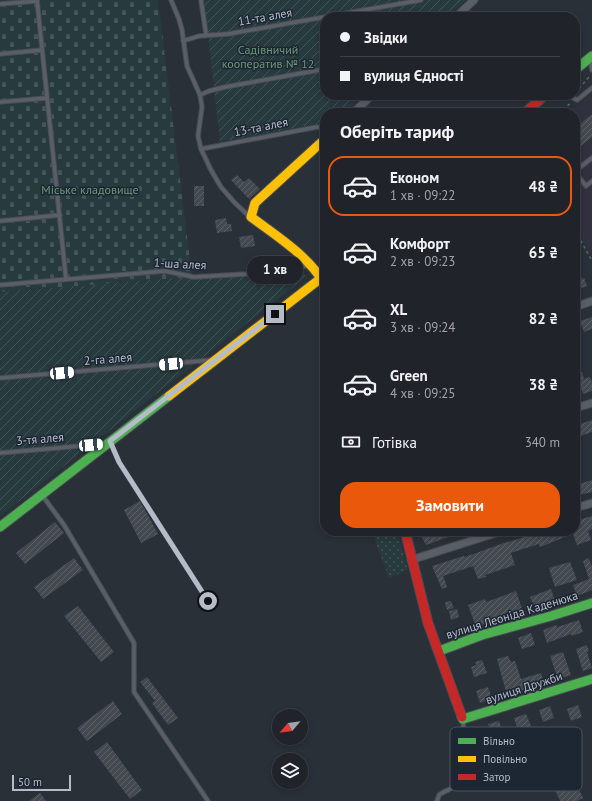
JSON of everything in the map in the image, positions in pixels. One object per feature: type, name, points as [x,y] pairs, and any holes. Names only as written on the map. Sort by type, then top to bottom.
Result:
[{"type":"street","points":[[461,12],[474,0]]},
{"type":"street","points":[[580,66],[591,56]]},
{"type":"street","points":[[358,108],[367,100]]},
{"type":"street","points":[[531,108],[539,100]]},
{"type":"street","points":[[320,144],[255,203],[251,217],[311,264],[320,274]]},
{"type":"street","points":[[0,527],[108,442],[320,282]]},
{"type":"street","points":[[580,305],[592,301]]},
{"type":"street","points":[[580,407],[592,403]]},
{"type":"street","points":[[580,507],[592,503]]},
{"type":"street","points":[[406,536],[428,623],[439,651],[451,690],[463,719]]},
{"type":"street","points":[[411,560],[486,536]]},
{"type":"street","name":"вулиця Леоніда Каденюка","points":[[439,651],[482,635],[592,603]]},
{"type":"street","name":"вулиця Дружби","points":[[463,719],[592,679]]},
{"type":"lane","points":[[0,4],[37,0],[66,279]]},
{"type":"lane","points":[[171,0],[179,19],[186,66],[200,95],[202,107],[198,136],[202,148],[211,170],[221,187],[235,203],[251,217]]},
{"type":"lane","points":[[201,0],[206,34]]},
{"type":"lane","name":"11-та алея","points":[[352,12],[421,0]]},
{"type":"lane","name":"11-та алея","points":[[183,41],[206,34],[218,35],[232,33],[320,18]]},
{"type":"lane","points":[[0,54],[42,50]]},
{"type":"lane","points":[[591,56],[592,70]]},
{"type":"lane","points":[[200,95],[225,87],[320,70]]},
{"type":"lane","points":[[580,98],[592,88]]},
{"type":"lane","points":[[0,102],[47,98]]},
{"type":"lane","name":"13-та алея","points":[[202,148],[320,127]]},
{"type":"lane","points":[[580,168],[592,158]]},
{"type":"lane","points":[[580,178],[586,186],[592,181]]},
{"type":"lane","points":[[0,221],[60,215]]},
{"type":"lane","name":"1-ша алея","points":[[0,285],[165,271],[194,277],[239,274],[293,269],[311,264]]},
{"type":"lane","name":"2-га алея","points":[[0,378],[217,360]]},
{"type":"lane","points":[[108,442],[119,462],[208,601]]},
{"type":"lane","name":"3-тя алея","points":[[0,453],[108,442]]},
{"type":"lane","points":[[42,495],[64,525],[134,643],[134,692],[208,801]]},
{"type":"lane","points":[[463,719],[464,727]]},
{"type":"lane","points":[[437,801],[439,795],[450,790]]},
{"type":"path","points":[[580,87],[589,77]]},
{"type":"path","points":[[564,108],[571,103]]},
{"type":"path","points":[[580,239],[592,261]]},
{"type":"shaded area","points":[[592,93],[592,253],[590,254],[580,235],[580,108],[575,108]]},
{"type":"green space","name":"Міське кладовище","points":[[0,0],[158,0],[192,277],[0,292]]},
{"type":"green space","name":"Садівничий кооператив № 12","points":[[204,0],[466,0],[453,12],[320,12],[320,100],[358,100],[349,108],[320,108],[320,124],[220,142]]},
{"type":"green space","points":[[300,265],[306,277],[0,516],[0,292],[192,277]]},
{"type":"green space","points":[[398,536],[408,570],[389,578],[374,537]]},
{"type":"building","points":[[592,114],[592,137],[580,147],[580,124]]},
{"type":"building","points":[[237,175],[244,182],[249,178],[260,189],[249,199],[231,180]]},
{"type":"building","points":[[194,186],[204,186],[204,206],[194,206]]},
{"type":"building","points":[[226,218],[227,224],[231,224],[232,231],[217,233],[215,220]]},
{"type":"building","points":[[253,235],[255,246],[241,248],[239,237]]},
{"type":"building","points":[[580,274],[582,279],[584,278],[587,286],[580,288]]},
{"type":"building","points":[[592,317],[592,329],[584,332],[580,321]]},
{"type":"building","points":[[582,372],[584,379],[590,377],[592,382],[592,391],[583,394],[580,386],[580,373]]},
{"type":"building","points":[[592,420],[592,432],[580,436],[580,424]]},
{"type":"building","points":[[592,480],[592,492],[580,495],[580,484]]},
{"type":"building","points":[[140,501],[158,534],[141,543],[124,510]]},
{"type":"building","points":[[592,516],[592,529],[588,531],[591,540],[577,545],[574,536],[580,536],[580,520]]},
{"type":"building","points":[[55,522],[64,533],[25,564],[16,553]]},
{"type":"building","points":[[422,536],[451,536],[426,545]]},
{"type":"building","points":[[528,536],[568,536],[540,547],[539,544],[511,553],[515,565],[485,575],[486,577],[478,579],[473,566],[443,576],[447,587],[442,589],[432,566],[464,556],[465,557]]},
{"type":"building","points":[[74,558],[83,570],[43,599],[34,587]]},
{"type":"building","points":[[589,558],[592,567],[592,590],[577,596],[573,585],[589,579],[583,561]]},
{"type":"building","points":[[570,562],[577,580],[555,587],[549,568]]},
{"type":"building","points":[[551,589],[555,601],[535,609],[530,597]]},
{"type":"building","points":[[516,591],[523,611],[476,627],[468,605],[485,599],[486,602]]},
{"type":"building","points":[[451,601],[454,608],[447,610],[445,602]]},
{"type":"building","points":[[78,606],[114,652],[101,662],[64,616]]},
{"type":"building","points":[[457,609],[459,617],[451,620],[449,611]]},
{"type":"building","points":[[579,620],[583,632],[572,636],[571,634],[547,643],[543,630],[556,625],[557,627]]},
{"type":"building","points":[[531,633],[535,645],[522,649],[518,638]]},
{"type":"building","points":[[587,645],[589,651],[587,652],[592,668],[583,671],[576,649]]},
{"type":"building","points":[[563,652],[571,675],[558,679],[550,656]]},
{"type":"building","points":[[508,656],[511,662],[515,661],[521,679],[541,673],[544,683],[507,695],[497,659]]},
{"type":"building","points":[[482,660],[487,673],[474,677],[471,667],[476,665],[475,662]]},
{"type":"building","points":[[147,677],[178,718],[168,725],[152,703],[155,701],[140,682]]},
{"type":"building","points":[[488,687],[492,699],[480,703],[476,691]]},
{"type":"building","points":[[113,701],[122,714],[87,741],[77,728]]},
{"type":"building","points":[[578,705],[582,717],[571,721],[567,709]]},
{"type":"building","points":[[550,706],[554,718],[543,722],[539,710]]},
{"type":"building","points":[[526,714],[531,726],[517,727],[514,718]]},
{"type":"building","points":[[499,721],[501,727],[489,727],[488,724]]},
{"type":"building","points":[[107,742],[142,790],[130,799],[94,752]]},
{"type":"building","points":[[556,791],[580,791],[583,798],[577,801],[560,801]]},
{"type":"building","points":[[40,793],[46,801],[29,801]]},
{"type":"traffic: fast","points":[[580,66],[592,56]]},
{"type":"traffic: fast","points":[[0,527],[169,396]]},
{"type":"traffic: fast","points":[[439,651],[482,635],[592,603]]},
{"type":"traffic: fast","points":[[462,717],[463,719],[592,679]]},
{"type":"traffic: slow","points":[[320,144],[255,203],[251,217],[282,239],[301,255],[320,277]]},
{"type":"traffic: slow","points":[[169,396],[320,279]]},
{"type":"traffic: jam","points":[[531,108],[539,100]]},
{"type":"traffic: jam","points":[[406,536],[428,623],[462,717]]},
{"type":"route","points":[[208,601],[119,462],[110,441],[275,314]]}]
